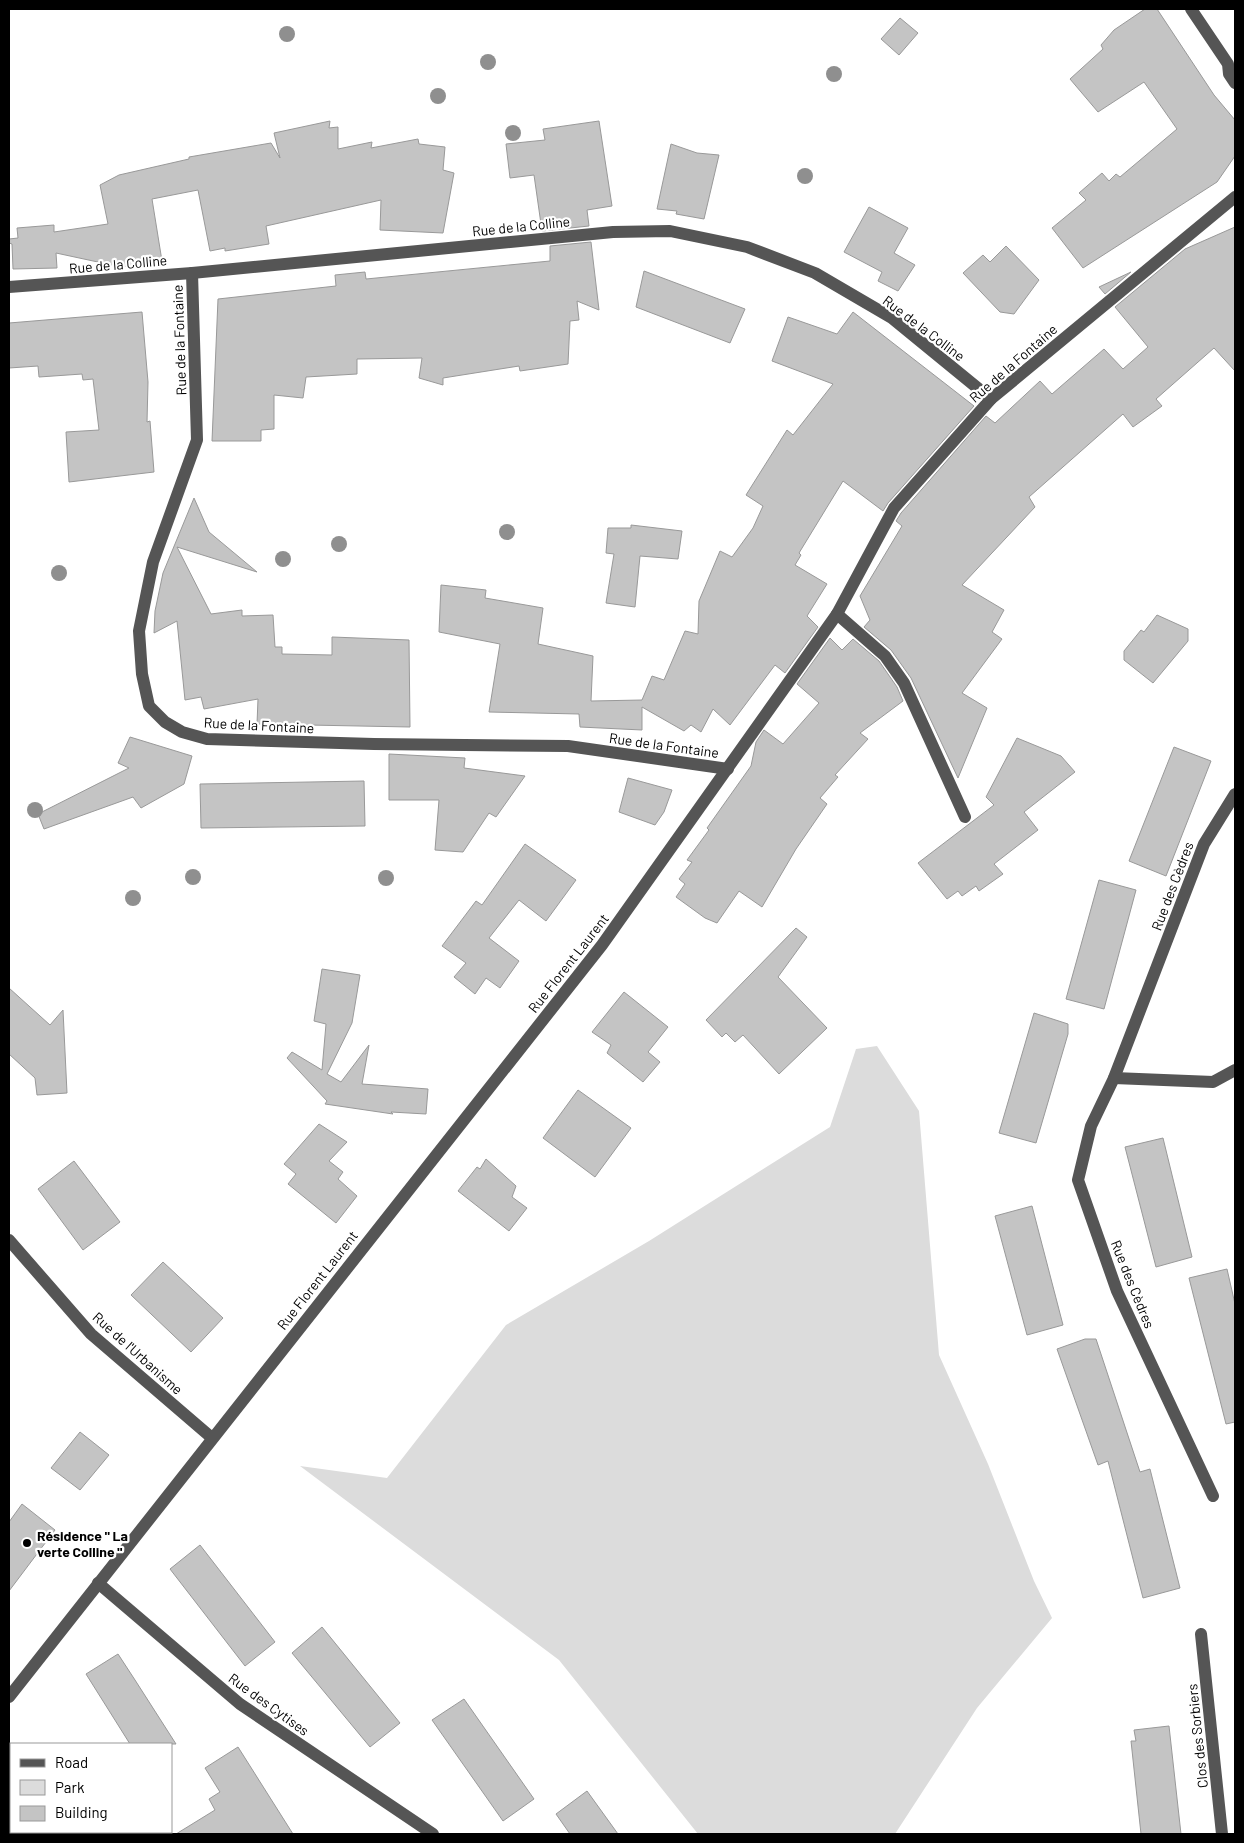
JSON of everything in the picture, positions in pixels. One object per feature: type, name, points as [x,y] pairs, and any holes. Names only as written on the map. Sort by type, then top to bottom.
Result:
[{"type":"street","points":[[1197,11],[1228,64],[1229,74],[1235,83]]},
{"type":"street","name":"Rue de la Fontaine","points":[[647,881],[838,614],[894,508],[991,399],[1235,197]]},
{"type":"street","name":"Rue de la Colline","points":[[9,287],[192,273],[613,232],[670,231],[747,247],[815,273],[892,318],[991,399]]},
{"type":"street","name":"Rue de la Fontaine","points":[[192,273],[197,440],[153,562],[139,631],[142,674],[149,706],[165,722],[182,732],[207,739],[374,744],[568,746],[728,769]]},
{"type":"street","points":[[838,614],[885,656],[904,683],[964,816]]},
{"type":"street","name":"Rue des Cèdres","points":[[1213,1496],[1117,1291],[1078,1180],[1091,1126],[1114,1078],[1204,844],[1235,794]]},
{"type":"street","name":"Rue Florent Laurent","points":[[9,1697],[602,945],[647,881]]},
{"type":"street","points":[[1114,1078],[1213,1082],[1235,1070]]},
{"type":"street","name":"Rue de l'Urbanisme","points":[[9,1240],[91,1334],[212,1438]]},
{"type":"street","name":"Rue des Cytises","points":[[98,1583],[240,1704],[434,1834]]},
{"type":"street","name":"Clos des Sorbiers","points":[[1201,1634],[1222,1834]]},
{"type":"green space","points":[[877,1046],[919,1111],[939,1355],[988,1464],[1034,1581],[1052,1618],[977,1708],[895,1834],[698,1834],[559,1660],[300,1466],[387,1478],[506,1325],[649,1241],[830,1127],[856,1049]]},
{"type":"building","points":[[1145,9],[1157,9],[1214,95],[1235,120],[1235,156],[1217,182],[1083,268],[1052,228],[1086,200],[1079,193],[1102,173],[1109,181],[1116,174],[1120,177],[1177,129],[1144,82],[1098,112],[1070,79],[1103,49],[1101,45],[1114,30]]},
{"type":"building","points":[[900,18],[918,33],[899,55],[881,39]]},
{"type":"building","points":[[330,121],[329,128],[338,127],[338,149],[372,142],[371,148],[418,139],[419,144],[445,147],[443,170],[454,173],[443,233],[380,230],[381,200],[266,226],[269,244],[225,251],[225,248],[210,251],[198,190],[152,199],[162,261],[121,267],[56,253],[57,268],[13,269],[12,244],[9,243],[9,239],[18,238],[17,228],[54,225],[54,232],[108,224],[100,185],[119,175],[189,159],[189,157],[271,143],[280,158],[274,133]]},
{"type":"building","points":[[599,121],[612,206],[587,210],[589,226],[542,231],[534,175],[510,178],[506,144],[545,140],[543,129]]},
{"type":"building","points":[[671,144],[697,153],[719,155],[704,219],[676,214],[677,211],[657,209]]},
{"type":"building","points":[[869,207],[908,228],[894,253],[915,265],[898,291],[878,281],[882,272],[844,252]]},
{"type":"building","points":[[1235,227],[1235,371],[1214,348],[1156,399],[1162,406],[1133,427],[1123,414],[1029,497],[1035,507],[962,585],[1004,610],[992,632],[1002,639],[962,693],[987,708],[958,778],[911,678],[891,650],[864,627],[870,620],[860,596],[902,526],[896,521],[986,416],[995,423],[1040,381],[1052,394],[1104,349],[1123,369],[1148,347],[1115,307],[1185,249]]},
{"type":"building","points":[[591,242],[599,310],[577,301],[579,320],[570,321],[568,364],[520,371],[519,366],[443,378],[443,385],[419,378],[422,358],[357,359],[357,374],[306,377],[303,398],[274,395],[274,429],[261,430],[261,441],[212,441],[218,299],[336,286],[335,275],[365,272],[366,279],[550,261],[550,246]]},
{"type":"building","points":[[1006,246],[1039,280],[1014,314],[1000,312],[963,273],[983,255],[990,262]]},
{"type":"building","points":[[644,271],[745,309],[730,343],[636,307]]},
{"type":"building","points":[[1131,272],[1105,294],[1099,287]]},
{"type":"building","points":[[142,312],[148,382],[147,422],[150,421],[154,472],[69,482],[66,432],[99,430],[93,379],[83,380],[82,374],[39,377],[38,366],[9,368],[9,323]]},
{"type":"building","points":[[853,312],[974,406],[883,511],[843,481],[799,553],[801,555],[795,565],[827,584],[807,616],[818,627],[785,673],[775,665],[730,725],[713,709],[701,732],[691,725],[684,731],[642,707],[642,730],[580,727],[579,714],[489,712],[500,644],[439,632],[441,585],[486,590],[485,598],[543,608],[538,644],[593,656],[591,701],[642,700],[652,676],[664,680],[685,631],[698,634],[699,601],[720,551],[732,557],[753,528],[763,506],[746,495],[787,430],[793,435],[833,384],[772,361],[788,317],[837,334]]},
{"type":"building","points":[[194,498],[209,532],[257,572],[177,547],[211,614],[242,610],[242,616],[273,615],[275,647],[282,647],[282,654],[332,655],[332,637],[409,640],[410,727],[257,724],[258,699],[204,709],[201,697],[185,700],[177,621],[154,633],[155,611],[163,573]]},
{"type":"building","points":[[631,525],[682,531],[678,559],[640,556],[635,607],[606,603],[614,554],[606,553],[608,528],[631,528]]},
{"type":"building","points":[[1157,615],[1188,629],[1188,641],[1153,683],[1124,660],[1124,651],[1141,630],[1144,632]]},
{"type":"building","points":[[830,638],[842,650],[853,639],[879,661],[897,687],[903,701],[860,733],[868,739],[835,775],[838,777],[820,798],[827,804],[796,849],[762,907],[739,891],[717,923],[705,918],[676,897],[685,884],[679,879],[692,862],[687,860],[751,766],[756,742],[764,730],[783,744],[819,703],[797,684]]},
{"type":"building","points":[[130,737],[192,756],[184,784],[141,808],[133,797],[44,829],[38,814],[129,768],[118,763]]},
{"type":"building","points":[[1017,738],[1061,756],[1075,772],[1024,812],[1038,830],[994,864],[1003,874],[979,891],[976,886],[962,896],[958,891],[947,899],[918,863],[994,805],[986,797]]},
{"type":"building","points":[[1174,747],[1211,761],[1166,876],[1129,861]]},
{"type":"building","points":[[389,754],[465,758],[464,768],[525,776],[496,817],[489,813],[463,852],[435,850],[439,800],[389,800]]},
{"type":"building","points":[[628,778],[672,790],[664,812],[655,825],[619,812]]},
{"type":"building","points":[[364,781],[365,826],[201,828],[200,784]]},
{"type":"building","points":[[525,844],[576,880],[546,921],[519,900],[489,938],[519,961],[500,988],[486,978],[475,994],[454,977],[466,963],[442,946],[476,901],[482,905]]},
{"type":"building","points":[[1099,880],[1136,890],[1104,1009],[1066,999]]},
{"type":"building","points":[[796,928],[807,937],[778,977],[827,1028],[779,1074],[743,1035],[735,1042],[726,1033],[722,1037],[706,1020]]},
{"type":"building","points":[[322,969],[360,975],[352,1023],[327,1074],[341,1082],[369,1045],[362,1084],[428,1089],[426,1114],[391,1112],[393,1114],[325,1104],[327,1101],[287,1058],[292,1052],[322,1070],[326,1024],[314,1021]]},
{"type":"building","points":[[9,988],[50,1025],[63,1010],[67,1093],[37,1095],[35,1078],[9,1054]]},
{"type":"building","points":[[624,992],[668,1027],[648,1052],[660,1062],[643,1082],[607,1053],[611,1045],[592,1032]]},
{"type":"building","points":[[1034,1013],[1068,1024],[1068,1034],[1036,1143],[999,1133]]},
{"type":"building","points":[[578,1090],[631,1128],[595,1177],[543,1138]]},
{"type":"building","points":[[319,1124],[347,1142],[329,1161],[343,1172],[338,1179],[357,1196],[336,1223],[288,1184],[296,1174],[284,1164]]},
{"type":"building","points":[[1163,1138],[1192,1257],[1156,1267],[1125,1147]]},
{"type":"building","points":[[486,1159],[516,1186],[512,1197],[527,1208],[509,1231],[458,1191],[477,1167],[480,1169]]},
{"type":"building","points":[[74,1161],[120,1222],[83,1250],[38,1189]]},
{"type":"building","points":[[1032,1206],[1063,1325],[1027,1335],[995,1216]]},
{"type":"building","points":[[163,1262],[223,1318],[191,1352],[131,1295]]},
{"type":"building","points":[[1227,1269],[1235,1304],[1235,1422],[1226,1424],[1189,1278]]},
{"type":"building","points":[[1085,1339],[1096,1339],[1140,1472],[1150,1469],[1180,1588],[1143,1598],[1108,1461],[1098,1465],[1057,1349]]},
{"type":"building","points":[[80,1432],[109,1455],[80,1490],[51,1468]]},
{"type":"building","name":"Résidence \" La verte Colline \"","points":[[22,1504],[55,1530],[9,1591],[9,1522]]},
{"type":"building","points":[[200,1545],[275,1642],[245,1666],[170,1569]]},
{"type":"building","points":[[322,1627],[400,1723],[370,1747],[292,1653]]},
{"type":"building","points":[[118,1654],[176,1744],[129,1743],[86,1674]]},
{"type":"building","points":[[464,1699],[534,1799],[503,1821],[432,1720]]},
{"type":"building","points":[[1169,1726],[1181,1834],[1141,1834],[1131,1741],[1136,1741],[1134,1730]]},
{"type":"building","points":[[238,1747],[293,1834],[176,1834],[215,1810],[209,1799],[220,1792],[205,1768]]},
{"type":"building","points":[[587,1791],[618,1834],[570,1834],[556,1814]]},
{"type":"place","name":"Résidence \" La verte Colline \"","points":[[27,1543]]}]
